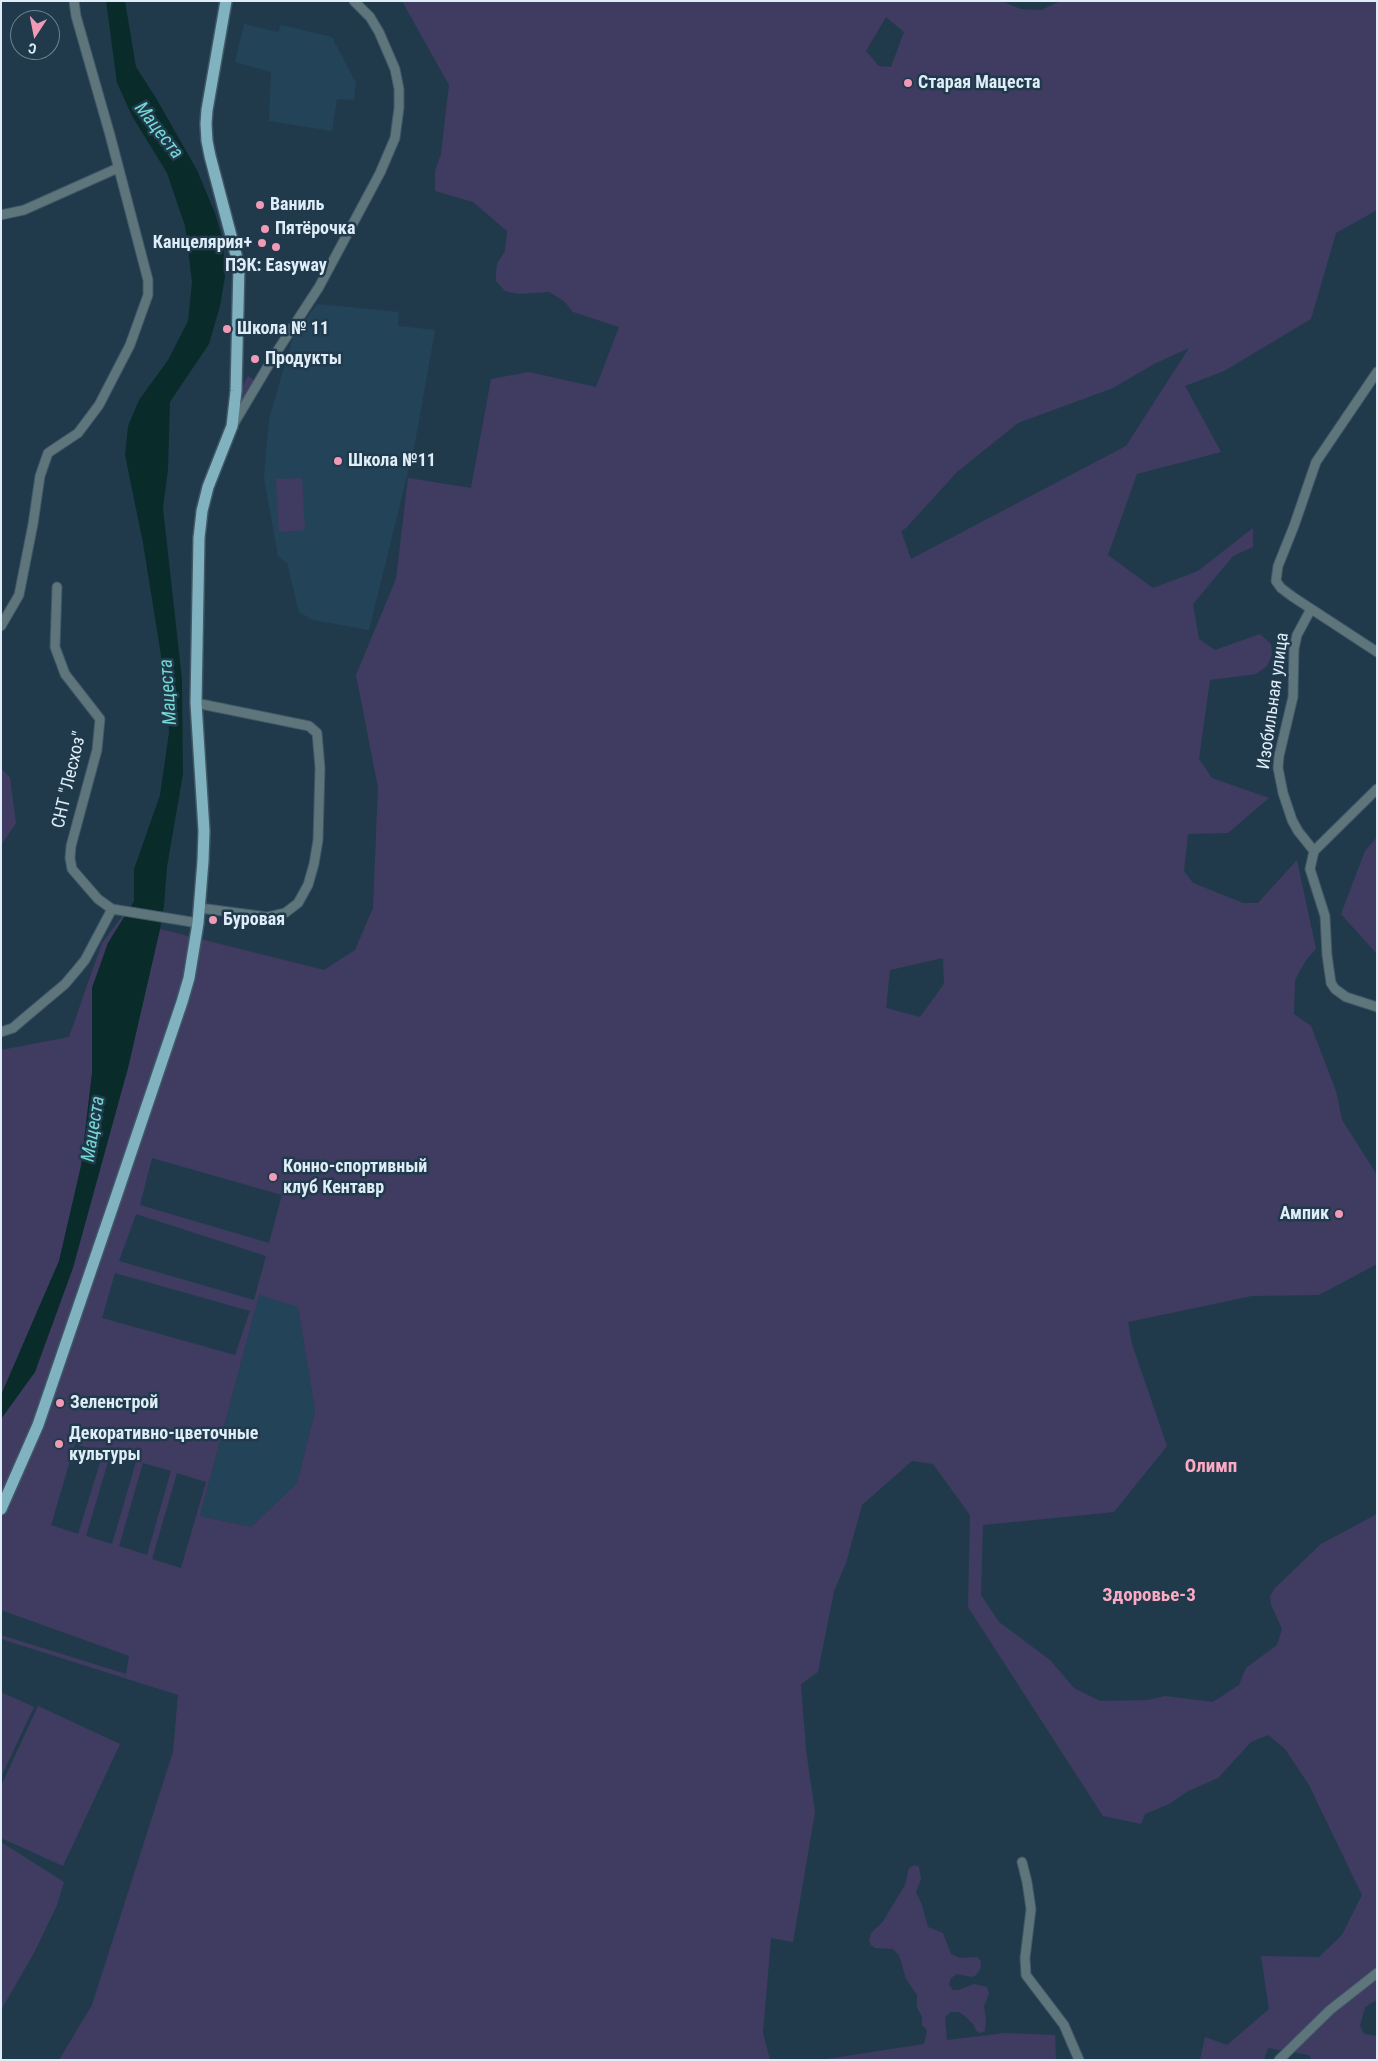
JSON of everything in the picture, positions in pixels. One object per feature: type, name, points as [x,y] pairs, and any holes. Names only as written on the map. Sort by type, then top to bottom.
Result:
[{"type":"main road","points":[[1,1509],[38,1424],[123,1178],[182,1002],[189,978],[198,923],[204,831],[196,703],[198,558],[202,511],[215,467],[232,426],[236,391],[239,266],[210,156],[206,124],[226,1]]},
{"type":"street","points":[[1,626],[19,595],[40,476],[48,453],[78,434],[99,404],[130,345],[148,295],[148,280],[76,16],[74,1]]},
{"type":"street","points":[[232,426],[278,349],[319,287],[380,173],[395,138],[399,108],[399,89],[395,70],[379,32],[370,17],[354,1]]},
{"type":"street","points":[[1,215],[24,210],[118,168]]},
{"type":"street","points":[[1377,372],[1316,462],[1278,566],[1276,581],[1281,588],[1377,652]]},
{"type":"street","name":"СНТ \"Лесхоз\"","points":[[57,587],[54,619],[55,647],[65,674],[100,719],[96,758],[71,846],[70,858],[72,869],[98,899],[116,910]]},
{"type":"street","name":"Изобильная улица","points":[[1311,609],[1297,635],[1294,649],[1293,697],[1279,756],[1278,768],[1283,793],[1292,820],[1314,851]]},
{"type":"street","points":[[196,703],[309,726],[317,733],[319,740],[320,768],[318,840],[308,885],[298,903],[285,913],[266,918],[200,908]]},
{"type":"street","points":[[1377,789],[1314,851],[1310,870],[1325,916],[1331,983],[1335,989],[1346,997],[1377,1007]]},
{"type":"street","points":[[1,1032],[12,1028],[22,1021],[65,984],[86,960],[116,910],[198,923]]},
{"type":"street","points":[[1022,1862],[1031,1909],[1025,1958],[1026,1974],[1064,2025],[1079,2060]]},
{"type":"street","points":[[1279,2060],[1330,2010],[1377,1974]]},
{"type":"shaded area","points":[[402,1],[1001,1],[1021,9],[1041,10],[1061,1],[1377,1],[1377,210],[1336,233],[1311,319],[1224,371],[1185,386],[1221,452],[1137,474],[1108,555],[1153,588],[1198,571],[1253,528],[1253,547],[1233,556],[1193,604],[1199,639],[1215,650],[1260,634],[1271,644],[1272,655],[1267,666],[1256,674],[1210,680],[1199,759],[1212,778],[1269,798],[1228,833],[1188,834],[1184,871],[1193,883],[1243,903],[1258,903],[1297,860],[1316,949],[1306,960],[1295,980],[1294,1014],[1311,1026],[1336,1091],[1342,1120],[1377,1175],[1377,1264],[1319,1295],[1252,1296],[1128,1322],[1132,1344],[1167,1446],[1114,1512],[983,1525],[981,1595],[999,1622],[1050,1660],[1074,1688],[1100,1701],[1148,1700],[1165,1696],[1213,1702],[1239,1685],[1246,1668],[1277,1645],[1282,1629],[1271,1605],[1270,1596],[1275,1588],[1321,1544],[1377,1514],[1377,2000],[1365,2007],[1360,2026],[1364,2034],[1377,2036],[1377,2060],[1312,2060],[1309,2055],[1268,2048],[1264,2060],[1200,2060],[1205,2037],[1227,2045],[1269,2009],[1261,1956],[1319,1957],[1342,1935],[1362,1895],[1309,1785],[1285,1749],[1268,1735],[1251,1742],[1218,1778],[1188,1791],[1169,1804],[1145,1814],[1141,1824],[1103,1816],[968,1607],[970,1515],[933,1464],[912,1461],[862,1505],[846,1563],[834,1591],[818,1672],[801,1684],[806,1750],[815,1812],[793,1942],[771,1938],[763,2033],[770,2060],[59,2060],[92,2005],[173,1752],[178,1695],[1,1639],[1,1635],[126,1674],[129,1656],[1,1610],[1,1419],[35,1372],[128,1068],[160,929],[324,970],[355,950],[373,908],[378,787],[356,675],[396,579],[408,478],[471,488],[491,379],[529,372],[596,387],[619,327],[573,312],[564,301],[549,292],[518,294],[505,291],[496,281],[497,264],[505,251],[507,231],[473,202],[435,191],[435,171],[441,154],[449,85]],"holes":[[[886,17],[904,32],[891,67],[879,66],[866,51]],[[1189,348],[1126,446],[911,559],[901,531],[906,528],[957,472],[1018,423],[1113,388],[1154,364]],[[943,958],[944,984],[920,1017],[886,1008],[890,970]],[[152,1158],[282,1195],[269,1243],[140,1205]],[[136,1214],[266,1256],[254,1300],[119,1261]],[[115,1273],[250,1311],[235,1355],[102,1318]],[[259,1295],[298,1307],[315,1411],[297,1483],[251,1527],[200,1516]],[[75,1444],[103,1453],[78,1534],[51,1525]],[[110,1455],[136,1462],[112,1544],[86,1536]],[[143,1463],[171,1471],[147,1555],[119,1546]],[[177,1473],[206,1482],[181,1568],[152,1559]]]},
{"type":"shaded area","points":[[244,24],[278,32],[281,25],[332,37],[356,83],[354,100],[337,99],[332,131],[269,121],[271,72],[235,62]]},
{"type":"shaded area","name":"Школа №11","points":[[317,304],[399,312],[398,326],[435,330],[415,443],[369,630],[313,620],[299,612],[287,563],[278,556],[264,478],[269,419],[293,337]]},
{"type":"shaded area","points":[[248,376],[255,381],[241,404],[243,385]]},
{"type":"shaded area","points":[[302,478],[305,530],[279,532],[276,479]]},
{"type":"shaded area","points":[[1,768],[10,778],[16,823],[1,845]]},
{"type":"shaded area","points":[[1377,837],[1377,954],[1341,914],[1365,851]]},
{"type":"shaded area","points":[[134,901],[108,943],[92,988],[92,1073],[81,1166],[59,1261],[1,1395],[1,1050],[69,1037],[102,943]]},
{"type":"shaded area","points":[[259,1295],[298,1306],[315,1411],[297,1483],[251,1527],[200,1516]]},
{"type":"shaded area","points":[[1,1692],[34,1707],[1,1777]]},
{"type":"shaded area","points":[[38,1706],[120,1744],[63,1866],[1,1838],[1,1786]]},
{"type":"shaded area","points":[[1,1842],[64,1882],[57,1905],[34,1953],[1,2010]]},
{"type":"shaded area","points":[[915,1865],[919,1867],[921,1879],[916,1892],[928,1927],[943,1933],[951,1954],[960,1958],[977,1957],[981,1961],[980,1970],[976,1975],[972,1977],[957,1974],[951,1978],[949,1985],[953,1990],[959,1990],[974,1984],[987,1987],[989,1994],[984,2006],[985,2031],[981,2033],[976,2031],[974,2025],[965,2016],[959,2012],[951,2012],[945,2017],[947,2040],[1005,2033],[1055,2035],[1056,2060],[820,2060],[924,2044],[927,2030],[922,2025],[922,2017],[917,2007],[917,1995],[906,1979],[899,1955],[893,1949],[875,1948],[869,1940],[871,1933],[882,1923],[905,1885],[909,1868]]},
{"type":"water","name":"Мацеста","points":[[106,1],[125,1],[136,67],[197,170],[215,213],[223,241],[225,277],[220,306],[209,344],[170,402],[168,470],[163,508],[182,679],[183,774],[167,867],[160,929],[128,1068],[73,1268],[35,1372],[1,1419],[1,1395],[59,1261],[81,1166],[92,1073],[92,988],[108,943],[134,901],[134,869],[160,795],[169,732],[166,687],[143,543],[125,455],[128,426],[139,400],[168,360],[188,321],[192,282],[185,226],[167,173],[132,116],[117,83]]},
{"type":"place","name":"Старая Мацеста","points":[[908,83]]},
{"type":"place","name":"Ваниль","points":[[260,205]]},
{"type":"place","name":"Пятёрочка","points":[[265,229]]},
{"type":"place","name":"Канцелярия+","points":[[262,243]]},
{"type":"place","name":"ПЭК: Easyway","points":[[276,247]]},
{"type":"place","name":"Школа № 11","points":[[227,329]]},
{"type":"place","name":"Продукты","points":[[255,359]]},
{"type":"place","name":"Школа №11","points":[[338,461]]},
{"type":"place","name":"Буровая","points":[[213,920]]},
{"type":"place","name":"Конно-спортивный клуб Кентавр","points":[[273,1177]]},
{"type":"place","name":"Ампик","points":[[1339,1214]]},
{"type":"place","name":"Зеленстрой","points":[[60,1403]]},
{"type":"place","name":"Декоративно-цветочные культуры","points":[[59,1444]]},
{"type":"district","name":"Олимп","points":[[1211,1467]]},
{"type":"district","name":"Здоровье-3","points":[[1149,1596]]}]
